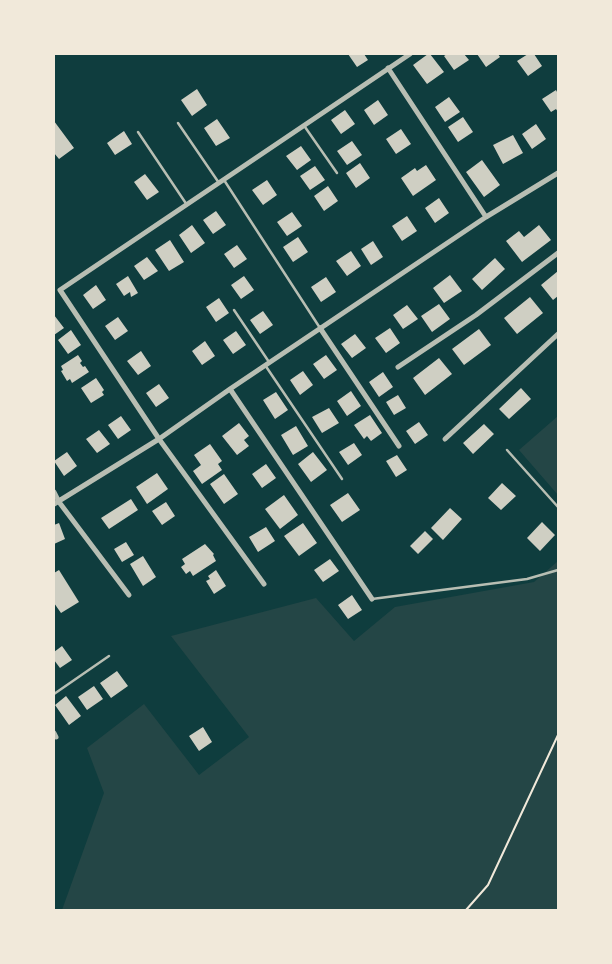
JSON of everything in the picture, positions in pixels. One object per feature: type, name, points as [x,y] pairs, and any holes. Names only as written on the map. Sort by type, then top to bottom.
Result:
[{"type":"street","points":[[264,584],[159,439],[60,290],[410,54]]},
{"type":"street","points":[[388,68],[486,217]]},
{"type":"street","points":[[56,503],[159,439],[486,217],[558,173]]},
{"type":"street","points":[[398,367],[476,315],[558,253]]},
{"type":"street","points":[[320,328],[399,446]]},
{"type":"street","points":[[446,439],[558,334]]},
{"type":"street","points":[[230,389],[372,599]]},
{"type":"street","points":[[54,492],[56,503],[129,595]]},
{"type":"lane","points":[[178,123],[222,182],[320,328]]},
{"type":"lane","points":[[304,126],[337,172]]},
{"type":"lane","points":[[138,132],[187,205]]},
{"type":"lane","points":[[234,310],[342,479]]},
{"type":"lane","points":[[507,450],[558,507]]},
{"type":"lane","points":[[372,599],[527,579],[558,570]]},
{"type":"lane","points":[[54,694],[109,656]]},
{"type":"path","points":[[466,910],[488,884],[558,735]]},
{"type":"shaded area","points":[[558,416],[558,495],[519,450]]},
{"type":"shaded area","points":[[558,561],[558,910],[62,910],[104,793],[87,748],[144,704],[199,775],[249,737],[171,636],[316,598],[354,641],[395,607],[534,582]]},
{"type":"building","points":[[348,54],[364,54],[368,60],[357,67]]},
{"type":"building","points":[[428,54],[444,72],[427,84],[413,65]]},
{"type":"building","points":[[447,54],[464,54],[469,60],[454,70],[444,56]]},
{"type":"building","points":[[477,54],[498,54],[500,57],[486,67]]},
{"type":"building","points":[[528,54],[534,54],[542,66],[528,76],[517,61]]},
{"type":"building","points":[[197,89],[207,105],[192,116],[181,100]]},
{"type":"building","points":[[556,90],[558,94],[558,112],[556,109],[551,112],[542,99]]},
{"type":"building","points":[[449,97],[460,112],[445,122],[435,107]]},
{"type":"building","points":[[378,100],[388,115],[374,125],[364,110]]},
{"type":"building","points":[[345,110],[355,124],[341,134],[331,120]]},
{"type":"building","points":[[463,117],[473,132],[458,142],[448,127]]},
{"type":"building","points":[[217,119],[230,138],[216,146],[204,128]]},
{"type":"building","points":[[54,121],[74,148],[59,159],[54,153]]},
{"type":"building","points":[[536,124],[546,139],[532,149],[522,134]]},
{"type":"building","points":[[401,129],[411,144],[396,154],[386,139]]},
{"type":"building","points":[[124,131],[132,144],[115,155],[107,143]]},
{"type":"building","points":[[513,135],[523,153],[503,164],[493,145]]},
{"type":"building","points":[[352,141],[362,155],[347,165],[337,151]]},
{"type":"building","points":[[301,146],[311,160],[297,170],[286,156]]},
{"type":"building","points":[[482,160],[500,185],[484,197],[466,172]]},
{"type":"building","points":[[360,163],[370,178],[356,188],[346,173]]},
{"type":"building","points":[[426,165],[436,180],[413,196],[401,178],[415,168],[417,171]]},
{"type":"building","points":[[315,166],[325,180],[310,190],[300,176]]},
{"type":"building","points":[[145,174],[159,192],[147,200],[134,182]]},
{"type":"building","points":[[267,180],[277,195],[263,205],[252,190]]},
{"type":"building","points":[[328,186],[338,201],[324,211],[314,196]]},
{"type":"building","points":[[439,198],[449,213],[435,223],[425,208]]},
{"type":"building","points":[[216,211],[226,225],[213,234],[203,220]]},
{"type":"building","points":[[292,212],[302,226],[287,236],[277,222]]},
{"type":"building","points":[[407,216],[417,231],[402,241],[392,226]]},
{"type":"building","points":[[192,225],[205,243],[191,253],[179,235]]},
{"type":"building","points":[[539,225],[551,240],[522,262],[506,241],[519,231],[524,237]]},
{"type":"building","points":[[298,237],[308,252],[293,262],[283,247]]},
{"type":"building","points":[[170,240],[184,262],[169,271],[155,250]]},
{"type":"building","points":[[373,241],[383,257],[371,265],[361,249]]},
{"type":"building","points":[[237,245],[247,259],[234,268],[224,254]]},
{"type":"building","points":[[351,251],[361,266],[347,276],[336,261]]},
{"type":"building","points":[[147,257],[158,271],[144,280],[134,266]]},
{"type":"building","points":[[495,258],[505,269],[482,290],[472,279]]},
{"type":"building","points":[[558,271],[558,296],[553,300],[541,285]]},
{"type":"building","points":[[450,275],[462,291],[444,303],[433,288]]},
{"type":"building","points":[[128,276],[138,293],[131,297],[130,292],[124,296],[116,284]]},
{"type":"building","points":[[244,276],[254,290],[241,299],[231,285]]},
{"type":"building","points":[[326,277],[336,292],[321,302],[311,287]]},
{"type":"building","points":[[96,285],[106,300],[93,309],[83,295]]},
{"type":"building","points":[[530,297],[543,313],[517,334],[504,318]]},
{"type":"building","points":[[219,298],[229,313],[216,322],[206,307]]},
{"type":"building","points":[[439,304],[450,319],[432,332],[421,316]]},
{"type":"building","points":[[407,305],[418,319],[403,329],[393,315]]},
{"type":"building","points":[[263,311],[273,325],[260,334],[250,320]]},
{"type":"building","points":[[54,315],[64,328],[54,335]]},
{"type":"building","points":[[118,317],[128,331],[115,340],[105,326]]},
{"type":"building","points":[[390,328],[400,343],[386,353],[375,338]]},
{"type":"building","points":[[479,329],[491,345],[464,365],[452,349]]},
{"type":"building","points":[[71,330],[81,345],[68,354],[58,340]]},
{"type":"building","points":[[236,331],[246,345],[233,354],[223,340]]},
{"type":"building","points":[[355,334],[366,348],[352,358],[341,344]]},
{"type":"building","points":[[205,341],[215,356],[202,365],[192,351]]},
{"type":"building","points":[[141,351],[151,366],[138,375],[127,361]]},
{"type":"building","points":[[78,355],[82,361],[80,363],[89,372],[72,383],[70,379],[67,381],[61,371],[63,370],[61,366]]},
{"type":"building","points":[[326,355],[337,370],[324,379],[313,364]]},
{"type":"building","points":[[439,358],[452,374],[425,395],[413,378]]},
{"type":"building","points":[[303,371],[313,385],[300,395],[290,380]]},
{"type":"building","points":[[383,372],[393,387],[379,397],[369,382]]},
{"type":"building","points":[[96,378],[104,390],[102,392],[104,395],[91,403],[81,388]]},
{"type":"building","points":[[159,384],[169,398],[156,407],[146,393]]},
{"type":"building","points":[[521,388],[531,399],[509,419],[499,409]]},
{"type":"building","points":[[351,391],[361,406],[347,416],[337,401]]},
{"type":"building","points":[[276,392],[288,410],[275,419],[263,400]]},
{"type":"building","points":[[398,395],[406,408],[394,415],[386,402]]},
{"type":"building","points":[[329,408],[339,423],[322,433],[312,417]]},
{"type":"building","points":[[370,415],[382,433],[371,441],[367,436],[364,439],[354,425]]},
{"type":"building","points":[[121,416],[131,430],[118,439],[108,425]]},
{"type":"building","points":[[419,422],[428,435],[415,444],[406,431]]},
{"type":"building","points":[[239,423],[249,436],[244,440],[249,446],[237,455],[222,436]]},
{"type":"building","points":[[484,424],[494,434],[473,454],[463,443]]},
{"type":"building","points":[[296,426],[308,446],[293,455],[281,435]]},
{"type":"building","points":[[99,430],[110,444],[97,453],[86,439]]},
{"type":"building","points":[[354,443],[362,455],[348,465],[339,452]]},
{"type":"building","points":[[210,444],[222,461],[218,464],[222,470],[202,484],[193,471],[201,465],[194,455]]},
{"type":"building","points":[[67,452],[77,466],[64,476],[54,461]]},
{"type":"building","points":[[313,452],[327,470],[311,482],[298,464]]},
{"type":"building","points":[[397,455],[407,470],[396,477],[386,461]]},
{"type":"building","points":[[266,464],[276,478],[262,488],[252,474]]},
{"type":"building","points":[[157,473],[168,489],[147,504],[136,487]]},
{"type":"building","points":[[224,474],[238,494],[224,504],[210,484]]},
{"type":"building","points":[[502,483],[516,496],[501,510],[488,498]]},
{"type":"building","points":[[348,493],[360,510],[342,522],[330,505]]},
{"type":"building","points":[[284,495],[298,515],[280,529],[265,509]]},
{"type":"building","points":[[131,499],[138,510],[109,529],[101,518]]},
{"type":"building","points":[[166,502],[175,516],[162,525],[152,511]]},
{"type":"building","points":[[450,508],[462,519],[443,540],[431,528]]},
{"type":"building","points":[[542,522],[555,535],[540,551],[527,538]]},
{"type":"building","points":[[59,523],[65,539],[54,544],[54,525]]},
{"type":"building","points":[[303,523],[317,543],[299,556],[284,536]]},
{"type":"building","points":[[266,527],[275,541],[258,552],[249,537]]},
{"type":"building","points":[[425,531],[433,539],[418,554],[410,546]]},
{"type":"building","points":[[126,542],[134,555],[122,562],[114,549]]},
{"type":"building","points":[[205,544],[214,554],[216,561],[193,576],[190,571],[186,574],[181,567],[185,564],[182,559]]},
{"type":"building","points":[[143,556],[156,577],[143,586],[130,564]]},
{"type":"building","points":[[330,559],[339,571],[323,582],[314,570]]},
{"type":"building","points":[[59,570],[79,602],[61,613],[54,603],[54,573]]},
{"type":"building","points":[[216,570],[226,586],[214,594],[206,581],[210,579],[208,576]]},
{"type":"building","points":[[352,595],[362,610],[348,619],[338,605]]},
{"type":"building","points":[[62,646],[72,660],[60,668],[54,660],[54,652]]},
{"type":"building","points":[[117,671],[128,686],[111,698],[100,683]]},
{"type":"building","points":[[94,686],[103,699],[87,710],[78,697]]},
{"type":"building","points":[[66,696],[81,716],[69,725],[55,705]]},
{"type":"building","points":[[203,727],[212,742],[199,751],[189,736]]}]
